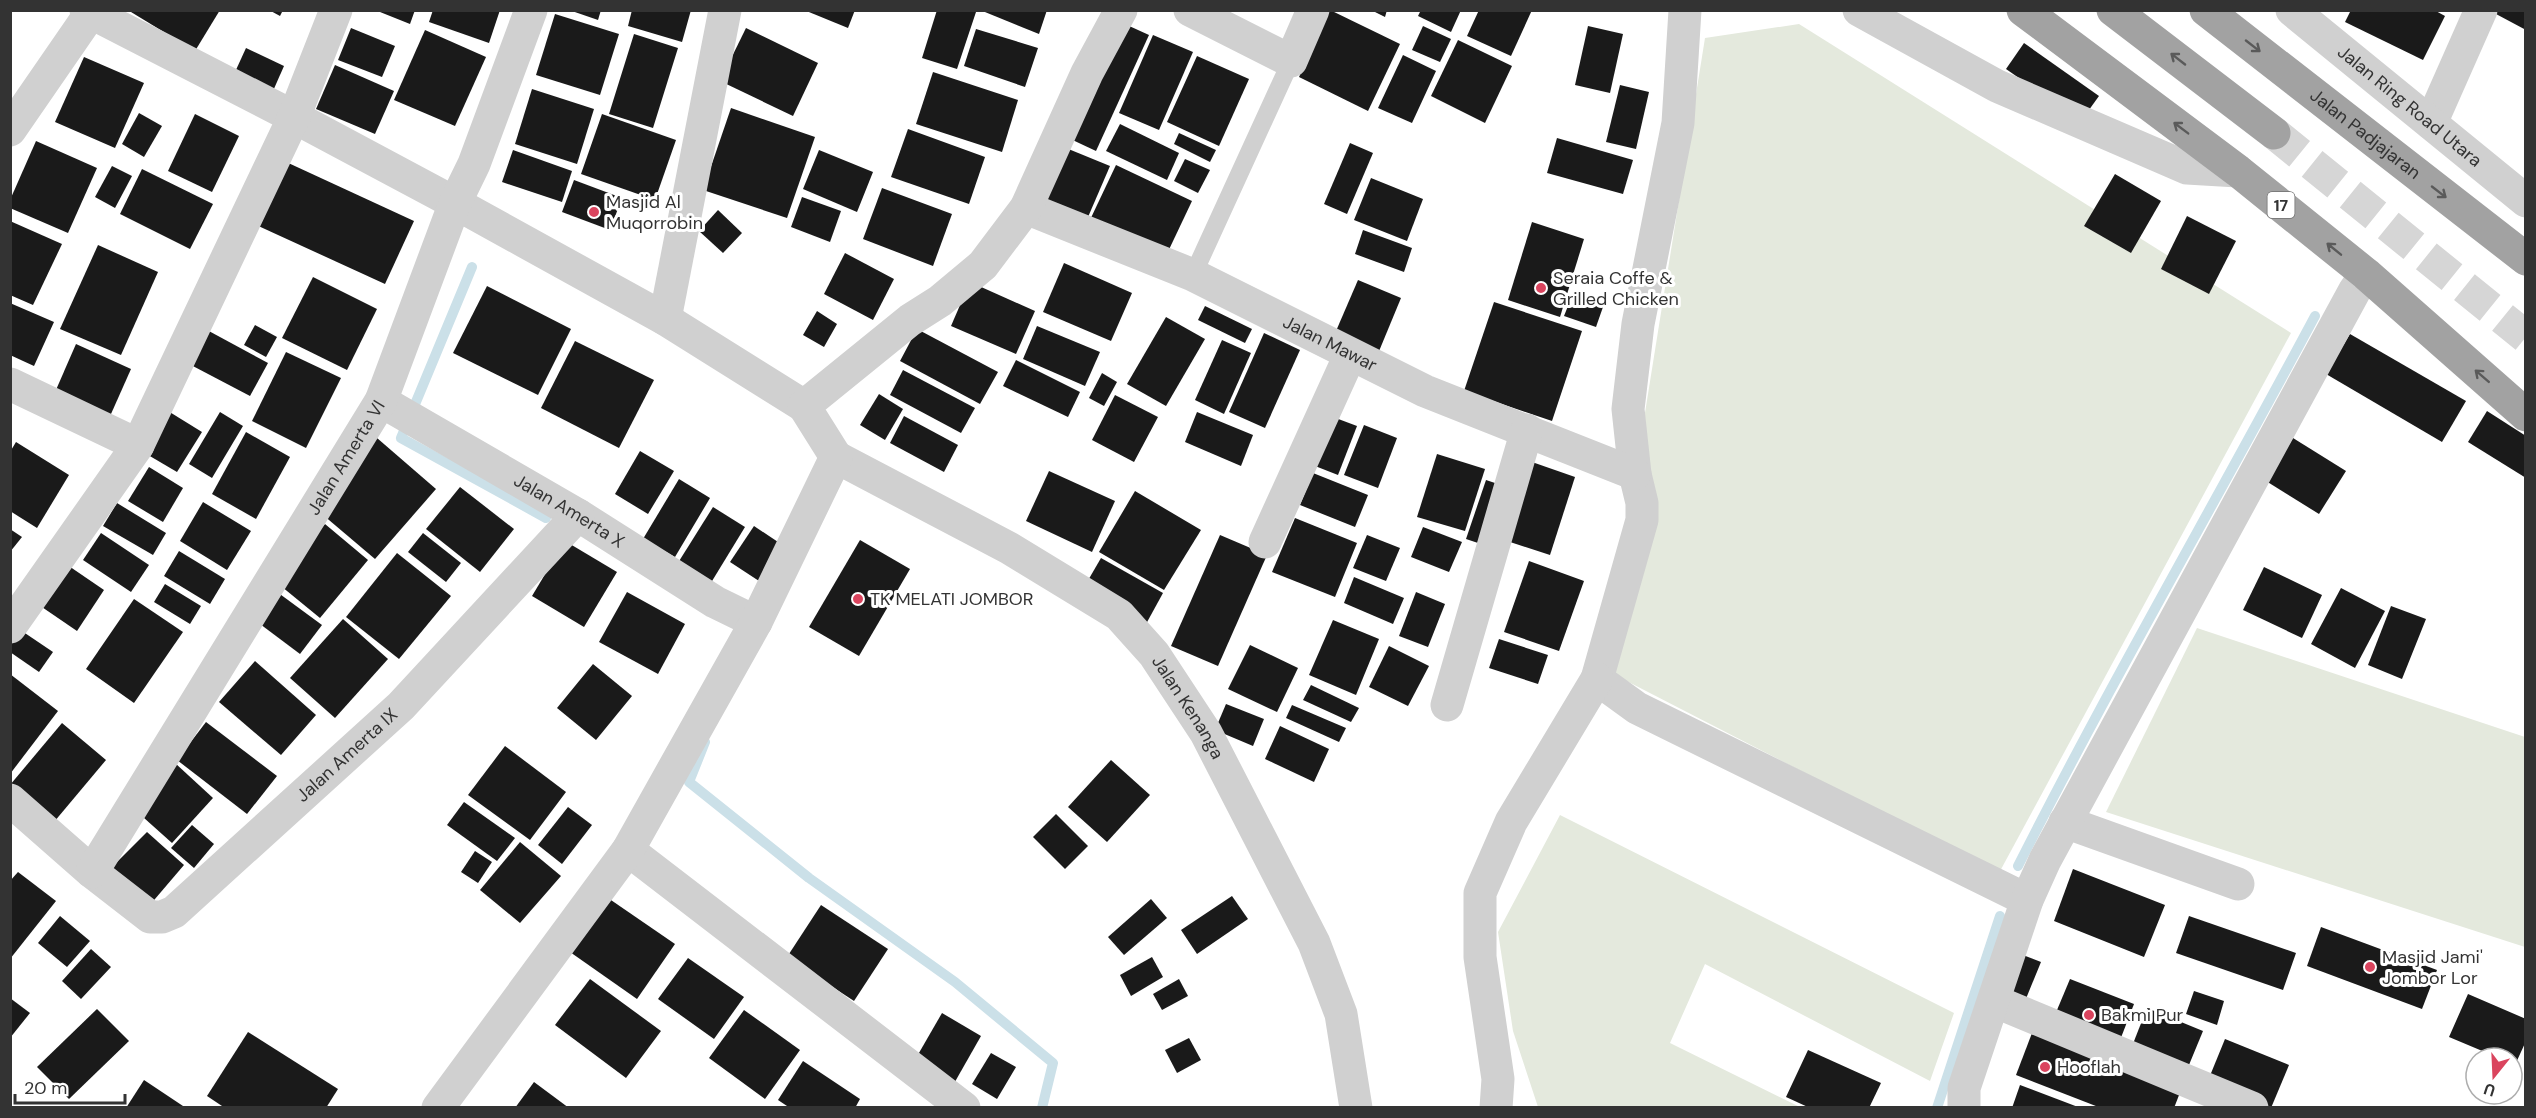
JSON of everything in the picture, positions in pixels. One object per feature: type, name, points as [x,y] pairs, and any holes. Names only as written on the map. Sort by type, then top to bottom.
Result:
[{"type":"highway","name":"17","points":[[2023,10],[2238,171],[2366,274],[2526,415]]},
{"type":"highway","points":[[2114,10],[2274,133]]},
{"type":"highway","name":"Jalan Padjajaran","points":[[2206,10],[2526,259]]},
{"type":"street","points":[[10,627],[138,445],[294,117],[336,10]]},
{"type":"street","name":"Jalan Amerta VI","points":[[92,872],[381,401],[455,203],[474,164],[531,10]]},
{"type":"street","points":[[665,319],[725,10]]},
{"type":"street","points":[[804,406],[910,320],[940,300],[983,265],[1026,208],[1087,73],[1121,10]]},
{"type":"street","points":[[1190,10],[1291,62],[1313,10]]},
{"type":"street","points":[[1496,1107],[1498,1079],[1480,957],[1480,893],[1511,822],[1597,679],[1642,520],[1642,503],[1635,474],[1629,399],[1638,324],[1678,123],[1685,10]]},
{"type":"street","points":[[1858,10],[1997,86],[2187,168],[2238,171]]},
{"type":"street","name":"Jalan Ring Road Utara","points":[[2292,10],[2526,201]]},
{"type":"street","points":[[2431,123],[2481,10]]},
{"type":"street","points":[[10,130],[88,12],[294,117],[665,319],[804,406],[836,457],[756,622],[628,850],[438,1107]]},
{"type":"street","name":"Jalan Mawar","points":[[1026,208],[1193,276],[1425,391],[1635,474]]},
{"type":"street","points":[[1964,1107],[1964,1088],[2027,900],[2065,822],[2355,290],[2366,274]]},
{"type":"street","points":[[1265,542],[1350,355]]},
{"type":"street","points":[[10,384],[138,445]]},
{"type":"street","name":"Jalan Amerta X","points":[[381,401],[578,515],[715,602],[756,622]]},
{"type":"street","points":[[1447,705],[1527,430]]},
{"type":"street","name":"Jalan Kenanga","points":[[836,457],[1009,548],[1119,615],[1154,654],[1206,733],[1314,943],[1341,1014],[1356,1107]]},
{"type":"street","name":"Jalan Amerta IX","points":[[10,800],[92,872],[150,917],[162,917],[174,912],[401,706],[578,515]]},
{"type":"street","points":[[1597,679],[1637,708],[2027,900]]},
{"type":"street","points":[[2065,822],[2238,884]]},
{"type":"street","points":[[628,850],[964,1107]]},
{"type":"street","points":[[1994,1001],[2252,1107]]},
{"type":"lane","points":[[1193,276],[1291,62]]},
{"type":"shaded area","points":[[1799,24],[2291,333],[1999,873],[1613,674],[1644,419],[1705,38]]},
{"type":"shaded area","points":[[2197,628],[2525,737],[2525,947],[2106,812]]},
{"type":"shaded area","points":[[1560,815],[1954,1013],[1930,1081],[1705,964],[1670,1043],[1800,1107],[1538,1107],[1513,1031],[1498,932]]},
{"type":"building","points":[[132,10],[220,10],[195,51],[131,12]]},
{"type":"building","points":[[269,10],[283,10],[280,16]]},
{"type":"building","points":[[375,10],[415,10],[410,24]]},
{"type":"building","points":[[433,10],[500,10],[489,43],[429,22]]},
{"type":"building","points":[[569,10],[601,10],[598,20]]},
{"type":"building","points":[[632,10],[691,10],[682,42],[628,26]]},
{"type":"building","points":[[804,10],[855,10],[848,28]]},
{"type":"building","points":[[937,10],[976,12],[957,69],[922,58]]},
{"type":"building","points":[[980,10],[1047,10],[1039,34]]},
{"type":"building","points":[[1330,10],[1400,44],[1368,111],[1299,77]]},
{"type":"building","points":[[1371,10],[1387,10],[1385,17]]},
{"type":"building","points":[[1421,10],[1461,10],[1451,32],[1418,16]]},
{"type":"building","points":[[1479,10],[1532,10],[1511,56],[1467,36]]},
{"type":"building","points":[[2351,10],[2434,10],[2445,16],[2423,60],[2345,22]]},
{"type":"building","points":[[2498,10],[2526,10],[2526,30],[2496,14]]},
{"type":"building","points":[[555,14],[619,34],[600,95],[536,75]]},
{"type":"building","points":[[1116,20],[1149,35],[1096,151],[1064,136]]},
{"type":"building","points":[[1423,26],[1451,39],[1440,62],[1412,50]]},
{"type":"building","points":[[1588,26],[1623,34],[1610,93],[1575,85]]},
{"type":"building","points":[[351,28],[395,46],[382,77],[338,60]]},
{"type":"building","points":[[746,28],[818,63],[793,116],[720,81]]},
{"type":"building","points":[[976,29],[1038,48],[1025,87],[964,66]]},
{"type":"building","points":[[425,30],[486,57],[455,126],[394,100]]},
{"type":"building","points":[[634,34],[678,48],[653,128],[609,114]]},
{"type":"building","points":[[1153,35],[1193,52],[1159,130],[1119,113]]},
{"type":"building","points":[[1458,40],[1512,66],[1485,123],[1431,96]]},
{"type":"building","points":[[2024,43],[2099,96],[2081,121],[2006,69]]},
{"type":"building","points":[[246,48],[284,66],[269,100],[230,83]]},
{"type":"building","points":[[1403,55],[1436,71],[1412,123],[1378,108]]},
{"type":"building","points":[[1197,56],[1249,79],[1219,146],[1167,122]]},
{"type":"building","points":[[84,57],[144,83],[115,148],[55,122]]},
{"type":"building","points":[[335,65],[394,91],[375,134],[316,109]]},
{"type":"building","points":[[933,72],[1018,100],[1002,152],[916,124]]},
{"type":"building","points":[[1620,85],[1649,92],[1636,149],[1606,142]]},
{"type":"building","points":[[532,89],[594,109],[577,164],[515,144]]},
{"type":"building","points":[[731,108],[815,137],[787,218],[703,190]]},
{"type":"building","points":[[139,113],[162,126],[144,157],[122,144]]},
{"type":"building","points":[[195,114],[239,136],[212,192],[168,171]]},
{"type":"building","points":[[602,114],[676,140],[655,200],[581,174]]},
{"type":"building","points":[[1120,124],[1179,153],[1167,180],[1106,151]]},
{"type":"building","points":[[908,129],[985,157],[969,204],[891,177]]},
{"type":"building","points":[[1179,133],[1216,150],[1210,162],[1174,144]]},
{"type":"building","points":[[1557,138],[1633,160],[1623,194],[1547,173]]},
{"type":"building","points":[[36,141],[97,168],[68,233],[10,208],[10,200]]},
{"type":"building","points":[[1350,143],[1373,153],[1347,214],[1324,204]]},
{"type":"building","points":[[1066,148],[1110,166],[1085,224],[1041,206]]},
{"type":"building","points":[[513,150],[572,171],[562,202],[502,182]]},
{"type":"building","points":[[819,150],[873,172],[857,212],[803,189]]},
{"type":"building","points":[[1185,159],[1210,170],[1198,193],[1174,181]]},
{"type":"building","points":[[284,161],[414,221],[385,284],[254,224]]},
{"type":"building","points":[[1116,165],[1192,201],[1165,258],[1089,222]]},
{"type":"building","points":[[112,166],[132,176],[115,208],[95,197]]},
{"type":"building","points":[[142,169],[213,204],[190,249],[120,214]]},
{"type":"building","points":[[2115,174],[2161,201],[2131,253],[2084,226]]},
{"type":"building","points":[[1371,178],[1423,199],[1407,241],[1354,220]]},
{"type":"building","points":[[574,180],[622,198],[610,230],[562,212]]},
{"type":"building","points":[[882,188],[952,214],[933,266],[863,239]]},
{"type":"building","points":[[802,197],[841,211],[830,242],[791,227]]},
{"type":"building","points":[[718,210],[742,233],[723,253],[699,231]]},
{"type":"building","points":[[2187,216],[2236,241],[2209,294],[2161,269]]},
{"type":"building","points":[[10,221],[62,244],[33,305],[10,295]]},
{"type":"building","points":[[1532,222],[1584,239],[1560,317],[1508,300]]},
{"type":"building","points":[[1363,230],[1412,248],[1404,272],[1355,254]]},
{"type":"building","points":[[98,245],[158,272],[121,355],[60,329]]},
{"type":"building","points":[[845,253],[894,279],[873,320],[824,294]]},
{"type":"building","points":[[1064,263],[1132,293],[1111,341],[1043,312]]},
{"type":"building","points":[[313,277],[377,309],[347,370],[282,338]]},
{"type":"building","points":[[1358,280],[1401,298],[1377,356],[1333,338]]},
{"type":"building","points":[[970,282],[1035,311],[1016,354],[951,326]]},
{"type":"building","points":[[487,286],[571,329],[538,395],[453,353]]},
{"type":"building","points":[[1572,296],[1603,307],[1596,327],[1564,316]]},
{"type":"building","points":[[1494,302],[1582,331],[1552,421],[1464,391]]},
{"type":"building","points":[[10,303],[54,322],[34,366],[10,355]]},
{"type":"building","points":[[1205,306],[1252,329],[1245,343],[1198,320]]},
{"type":"building","points":[[817,311],[837,324],[824,347],[803,335]]},
{"type":"building","points":[[1166,317],[1205,339],[1166,406],[1127,384]]},
{"type":"building","points":[[255,325],[277,337],[266,357],[244,345]]},
{"type":"building","points":[[1037,326],[1100,352],[1085,386],[1023,359]]},
{"type":"building","points":[[917,329],[998,372],[980,404],[900,361]]},
{"type":"building","points":[[207,330],[268,363],[250,396],[189,364]]},
{"type":"building","points":[[1264,333],[1300,350],[1265,428],[1229,412]]},
{"type":"building","points":[[2350,334],[2466,401],[2442,442],[2326,374]]},
{"type":"building","points":[[1222,340],[1251,353],[1224,414],[1195,400]]},
{"type":"building","points":[[575,341],[654,380],[619,448],[541,408]]},
{"type":"building","points":[[76,344],[131,369],[107,423],[52,399]]},
{"type":"building","points":[[286,352],[341,378],[306,448],[252,421]]},
{"type":"building","points":[[1016,360],[1080,392],[1068,417],[1003,386]]},
{"type":"building","points":[[903,370],[975,408],[961,433],[890,395]]},
{"type":"building","points":[[1102,373],[1117,382],[1104,406],[1089,398]]},
{"type":"building","points":[[879,394],[903,409],[885,440],[860,425]]},
{"type":"building","points":[[1115,395],[1158,417],[1134,462],[1092,440]]},
{"type":"building","points":[[168,411],[202,432],[177,472],[143,452]]},
{"type":"building","points":[[2487,411],[2526,436],[2526,478],[2468,442]]},
{"type":"building","points":[[220,412],[243,426],[212,478],[189,464]]},
{"type":"building","points":[[1197,412],[1253,435],[1241,466],[1185,442]]},
{"type":"building","points":[[904,416],[958,445],[944,472],[890,443]]},
{"type":"building","points":[[1333,417],[1357,426],[1338,475],[1315,466]]},
{"type":"building","points":[[1364,425],[1397,438],[1378,488],[1344,475]]},
{"type":"building","points":[[246,432],[290,457],[256,519],[212,494]]},
{"type":"building","points":[[377,438],[436,489],[375,559],[316,509]]},
{"type":"building","points":[[2293,438],[2346,471],[2319,514],[2266,481]]},
{"type":"building","points":[[16,442],[69,475],[37,528],[10,511],[10,452]]},
{"type":"building","points":[[640,451],[674,471],[648,514],[615,494]]},
{"type":"building","points":[[1437,454],[1485,469],[1465,531],[1417,517]]},
{"type":"building","points":[[1532,462],[1575,477],[1550,555],[1507,541]]},
{"type":"building","points":[[149,467],[183,488],[163,522],[128,501]]},
{"type":"building","points":[[1049,471],[1115,501],[1092,552],[1026,521]]},
{"type":"building","points":[[1313,473],[1368,495],[1355,527],[1300,505]]},
{"type":"building","points":[[679,479],[710,498],[675,557],[643,539]]},
{"type":"building","points":[[1486,480],[1507,487],[1487,546],[1466,539]]},
{"type":"building","points":[[460,487],[514,529],[480,572],[426,529]]},
{"type":"building","points":[[1135,491],[1201,530],[1164,590],[1099,552]]},
{"type":"building","points":[[203,502],[251,531],[227,570],[180,541]]},
{"type":"building","points":[[117,503],[166,533],[153,555],[103,526]]},
{"type":"building","points":[[713,507],[745,527],[709,586],[676,566]]},
{"type":"building","points":[[1295,518],[1357,543],[1335,597],[1272,572]]},
{"type":"building","points":[[325,524],[368,560],[320,618],[276,582]]},
{"type":"building","points":[[754,526],[784,546],[759,581],[730,562]]},
{"type":"building","points":[[1423,527],[1462,542],[1449,572],[1411,557]]},
{"type":"building","points":[[10,529],[22,537],[10,552]]},
{"type":"building","points":[[101,533],[149,565],[131,592],[83,560]]},
{"type":"building","points":[[423,533],[461,563],[446,582],[408,552]]},
{"type":"building","points":[[1220,535],[1267,555],[1218,666],[1171,646]]},
{"type":"building","points":[[1367,535],[1400,548],[1386,581],[1353,568]]},
{"type":"building","points":[[860,540],[910,569],[859,656],[809,627]]},
{"type":"building","points":[[565,541],[617,572],[584,627],[532,596]]},
{"type":"building","points":[[179,551],[225,579],[210,604],[164,576]]},
{"type":"building","points":[[397,553],[451,596],[399,659],[346,617]]},
{"type":"building","points":[[1101,558],[1163,593],[1146,624],[1083,589]]},
{"type":"building","points":[[1529,561],[1584,581],[1559,651],[1504,632]]},
{"type":"building","points":[[63,562],[104,590],[77,631],[36,603]]},
{"type":"building","points":[[2264,567],[2322,595],[2302,638],[2243,610]]},
{"type":"building","points":[[1354,577],[1404,598],[1393,624],[1344,603]]},
{"type":"building","points":[[165,584],[201,606],[190,624],[154,602]]},
{"type":"building","points":[[2341,588],[2385,611],[2355,668],[2311,644]]},
{"type":"building","points":[[273,589],[322,625],[300,654],[252,618]]},
{"type":"building","points":[[627,592],[685,624],[658,674],[599,642]]},
{"type":"building","points":[[1416,592],[1445,604],[1428,647],[1399,636]]},
{"type":"building","points":[[134,599],[183,632],[134,703],[86,669]]},
{"type":"building","points":[[2391,606],[2426,619],[2402,679],[2368,665]]},
{"type":"building","points":[[343,619],[388,659],[335,718],[290,678]]},
{"type":"building","points":[[1333,620],[1379,639],[1356,695],[1309,675]]},
{"type":"building","points":[[13,625],[53,652],[39,672],[10,652],[10,629]]},
{"type":"building","points":[[1499,639],[1548,655],[1538,684],[1489,668]]},
{"type":"building","points":[[1250,645],[1298,668],[1277,712],[1228,689]]},
{"type":"building","points":[[1389,646],[1429,666],[1408,706],[1369,687]]},
{"type":"building","points":[[255,661],[316,715],[281,755],[219,702]]},
{"type":"building","points":[[593,664],[632,696],[596,740],[557,708]]},
{"type":"building","points":[[10,674],[58,711],[10,774]]},
{"type":"building","points":[[1311,685],[1359,708],[1351,722],[1303,700]]},
{"type":"building","points":[[1226,704],[1264,719],[1253,746],[1215,730]]},
{"type":"building","points":[[1292,705],[1346,728],[1339,742],[1286,718]]},
{"type":"building","points":[[206,722],[277,776],[247,814],[177,760]]},
{"type":"building","points":[[62,723],[106,760],[54,822],[10,785]]},
{"type":"building","points":[[1280,726],[1329,749],[1314,782],[1265,759]]},
{"type":"building","points":[[505,746],[566,792],[530,840],[468,795]]},
{"type":"building","points":[[1111,760],[1150,795],[1107,842],[1068,807]]},
{"type":"building","points":[[175,763],[213,798],[172,843],[134,809]]},
{"type":"building","points":[[464,802],[515,838],[497,861],[447,825]]},
{"type":"building","points":[[568,807],[592,825],[562,864],[538,845]]},
{"type":"building","points":[[1056,814],[1088,846],[1065,869],[1033,837]]},
{"type":"building","points":[[192,825],[214,844],[194,868],[171,848]]},
{"type":"building","points":[[147,832],[184,865],[149,906],[110,869]]},
{"type":"building","points":[[520,842],[561,876],[520,923],[480,890]]},
{"type":"building","points":[[475,851],[492,862],[478,883],[461,872]]},
{"type":"building","points":[[2073,869],[2165,905],[2144,957],[2054,921]]},
{"type":"building","points":[[18,872],[56,901],[10,959],[10,881]]},
{"type":"building","points":[[1232,896],[1248,919],[1197,954],[1181,930]]},
{"type":"building","points":[[608,898],[675,944],[637,999],[570,952]]},
{"type":"building","points":[[1151,899],[1167,918],[1124,955],[1108,937]]},
{"type":"building","points":[[821,905],[888,949],[854,1001],[787,957]]},
{"type":"building","points":[[60,916],[90,941],[67,967],[38,943]]},
{"type":"building","points":[[2189,916],[2296,953],[2283,990],[2176,953]]},
{"type":"building","points":[[2321,927],[2437,970],[2422,1009],[2307,966]]},
{"type":"building","points":[[91,949],[111,967],[81,999],[62,981]]},
{"type":"building","points":[[2015,952],[2041,962],[2023,1006],[1998,997]]},
{"type":"building","points":[[1152,957],[1163,977],[1131,996],[1120,975]]},
{"type":"building","points":[[688,958],[744,997],[714,1039],[658,999]]},
{"type":"building","points":[[590,979],[661,1031],[626,1078],[555,1025]]},
{"type":"building","points":[[1179,979],[1188,996],[1162,1010],[1153,994]]},
{"type":"building","points":[[2070,979],[2134,1004],[2117,1048],[2052,1022]]},
{"type":"building","points":[[2194,991],[2224,1001],[2217,1025],[2186,1014]]},
{"type":"building","points":[[2468,994],[2526,1019],[2526,1041],[2524,1046],[2470,1046],[2449,1037]]},
{"type":"building","points":[[10,998],[30,1013],[10,1038]]},
{"type":"building","points":[[2147,1008],[2203,1031],[2184,1077],[2129,1054]]},
{"type":"building","points":[[97,1009],[129,1041],[69,1099],[37,1067]]},
{"type":"building","points":[[744,1010],[800,1050],[765,1099],[709,1058]]},
{"type":"building","points":[[942,1013],[981,1036],[952,1087],[912,1065]]},
{"type":"building","points":[[248,1032],[338,1089],[326,1108],[225,1108],[207,1096]]},
{"type":"building","points":[[2032,1033],[2181,1090],[2174,1108],[2101,1108],[2016,1075]]},
{"type":"building","points":[[1189,1038],[1201,1060],[1177,1073],[1165,1050]]},
{"type":"building","points":[[2225,1039],[2289,1065],[2271,1108],[2207,1083]]},
{"type":"building","points":[[1808,1050],[1881,1083],[1869,1108],[1810,1108],[1786,1097]]},
{"type":"building","points":[[991,1053],[1016,1067],[997,1099],[972,1084]]},
{"type":"building","points":[[803,1061],[860,1099],[855,1108],[790,1108],[778,1100]]},
{"type":"building","points":[[144,1080],[186,1108],[126,1108]]},
{"type":"building","points":[[534,1082],[569,1108],[515,1108]]},
{"type":"building","points":[[2020,1085],[2078,1107],[2078,1108],[2012,1108]]},
{"type":"waterway","points":[[472,267],[401,438],[546,518]]},
{"type":"waterway","points":[[2018,866],[2090,727],[2315,316]]},
{"type":"waterway","points":[[705,742],[689,782],[809,878],[955,982],[1053,1063],[1042,1108]]},
{"type":"waterway","points":[[1937,1108],[2000,916]]},
{"type":"tunnel","points":[[2274,133],[2526,337]]},
{"type":"place","name":"Masjid Al Muqorrobin","points":[[594,212]]},
{"type":"place","name":"Seraia Coffe & Grilled Chicken","points":[[1541,288]]},
{"type":"place","name":"TK MELATI JOMBOR","points":[[858,599]]},
{"type":"place","name":"Masjid Jami' Jombor Lor","points":[[2370,967]]},
{"type":"place","name":"Bakmi Pur","points":[[2089,1015]]},
{"type":"place","name":"Hooflah","points":[[2045,1067]]}]
